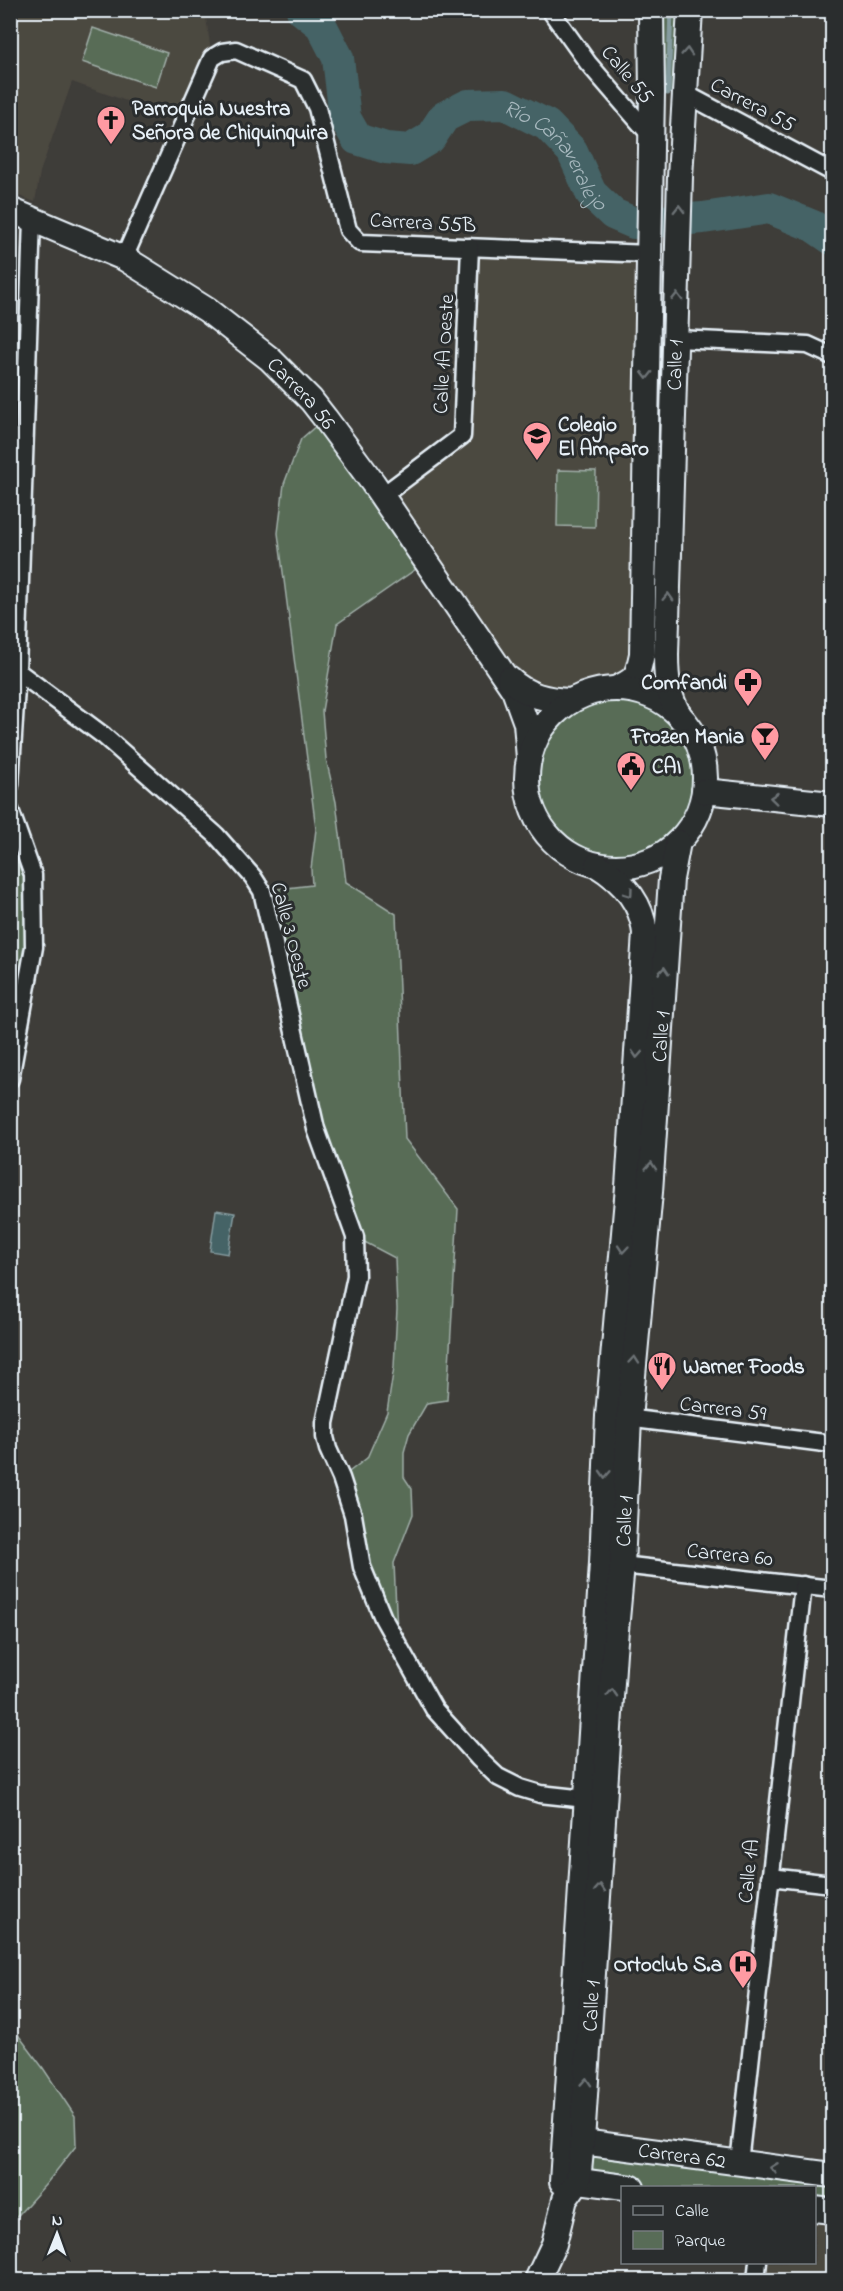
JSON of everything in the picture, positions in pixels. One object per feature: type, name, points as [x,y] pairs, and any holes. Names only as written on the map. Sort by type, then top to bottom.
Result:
[{"type":"main road","name":"Calle 1","points":[[615,689],[627,684],[638,675],[642,654],[651,178],[651,10]]},
{"type":"main road","name":"Calle 1","points":[[681,718],[671,700],[666,680],[681,137],[690,10]]},
{"type":"main road","points":[[651,136],[681,137]]},
{"type":"main road","name":"Carrera 56","points":[[21,214],[124,258],[207,310],[270,359],[311,400],[382,496],[505,675],[521,706],[526,723],[529,758]]},
{"type":"main road","name":"Carrera 56","points":[[505,675],[528,693],[541,698],[571,701]]},
{"type":"main road","points":[[615,689],[648,695],[669,707],[681,718],[692,732],[702,756],[705,774],[704,791],[695,818],[678,842],[657,857],[640,863],[614,867],[581,860],[566,852],[543,829],[529,799],[527,774],[529,758],[535,741],[556,712],[571,701],[588,694],[615,689]]},
{"type":"main road","points":[[704,791],[832,804]]},
{"type":"main road","name":"Calle 1","points":[[574,2140],[586,1799],[602,1563],[650,1180],[671,879],[678,842]]},
{"type":"main road","name":"Calle 1","points":[[537,2280],[554,2244],[568,2186],[574,2140],[622,1565],[619,1417],[628,1187],[645,933],[644,921],[631,894],[616,878],[597,865]]},
{"type":"main road","name":"Carrera 62","points":[[574,2140],[832,2175]]},
{"type":"main road","name":"Carrera 62","points":[[568,2186],[621,2187]]},
{"type":"main road","points":[[816,2209],[832,2211]]},
{"type":"street","name":"Calle 55","points":[[550,10],[588,63],[651,136]]},
{"type":"street","name":"Carrera 55B","points":[[124,258],[212,58],[222,52],[236,50],[303,80],[317,108],[348,230],[360,243],[470,247],[650,247]]},
{"type":"street","name":"Carrera 55","points":[[684,93],[832,172]]},
{"type":"street","points":[[10,785],[17,671],[21,214]]},
{"type":"street","name":"Calle 1A Oeste","points":[[382,496],[462,436],[470,247]]},
{"type":"street","points":[[676,339],[808,345],[832,356]]},
{"type":"street","name":"Calle 3 Oeste","points":[[17,671],[104,736],[216,835],[253,877],[262,891],[316,1129],[355,1237],[356,1276],[325,1437],[353,1515],[362,1567],[383,1618],[434,1709],[479,1759],[498,1777],[520,1788],[540,1794],[586,1799]]},
{"type":"street","points":[[10,810],[33,874],[34,936],[34,947],[10,1078]]},
{"type":"street","name":"Carrera 59","points":[[619,1417],[832,1444]]},
{"type":"street","name":"Carrera 60","points":[[622,1565],[832,1588]]},
{"type":"street","name":"Calle 1A","points":[[739,2163],[803,1585]]},
{"type":"street","points":[[770,1877],[832,1884]]},
{"type":"street","points":[[756,2280],[758,2264]]},
{"type":"shaded area","points":[[10,11],[205,11],[212,58],[184,121],[72,82],[40,172],[35,202],[11,193]]},
{"type":"shaded area","name":"Colegio El Amparo","points":[[470,247],[650,254],[642,654],[615,689],[579,697],[528,693],[382,496],[462,436]]},
{"type":"shaded area","points":[[816,2209],[832,2211],[832,2280],[756,2280],[758,2264],[816,2264]]},
{"type":"green space","points":[[651,11],[690,11],[684,93],[652,93]]},
{"type":"green space","points":[[93,28],[167,53],[156,87],[82,62]]},
{"type":"green space","points":[[325,418],[426,562],[337,624],[322,711],[326,759],[336,802],[346,882],[396,914],[405,1139],[458,1209],[447,1400],[427,1403],[409,1434],[404,1452],[404,1477],[412,1489],[413,1514],[394,1563],[397,1632],[383,1618],[341,1478],[367,1458],[387,1412],[394,1367],[397,1309],[395,1258],[355,1237],[316,1129],[262,891],[312,885],[311,869],[316,829],[278,533],[284,484],[301,439]]},
{"type":"green space","points":[[558,470],[596,471],[595,527],[557,526]]},
{"type":"green space","points":[[616,689],[650,696],[679,715],[698,744],[705,778],[698,812],[679,841],[650,860],[616,867],[582,860],[553,841],[534,812],[527,778],[534,744],[553,715],[582,696]]},
{"type":"green space","points":[[11,810],[33,875],[34,947],[11,1078]]},
{"type":"green space","points":[[11,2028],[43,2068],[75,2116],[76,2146],[11,2223]]},
{"type":"green space","points":[[582,2141],[832,2175],[832,2211],[816,2209],[816,2186],[621,2187],[578,2181]]},
{"type":"water","points":[[216,1210],[235,1213],[228,1254],[210,1251]]},
{"type":"waterway","name":"Río Cañaveralejo","points":[[302,10],[321,25],[338,58],[345,118],[357,139],[386,148],[410,150],[430,138],[444,117],[468,105],[505,104],[547,125],[572,151],[591,193],[613,214],[634,223],[703,218],[769,208],[813,226],[832,239]]},
{"type":"waterway","points":[[668,93],[671,10]]},
{"type":"place","name":"Parroquia Nuestra Señora de Chiquinquira","points":[[111,146]]},
{"type":"place","name":"Colegio El Amparo","points":[[537,462]]},
{"type":"place","name":"Comfandi","points":[[748,708]]},
{"type":"place","name":"Frozen Mania","points":[[765,762]]},
{"type":"place","name":"CAI","points":[[631,792]]},
{"type":"place","name":"Warner Foods","points":[[662,1392]]},
{"type":"place","name":"Ortoclub S.a","points":[[743,1990]]}]
